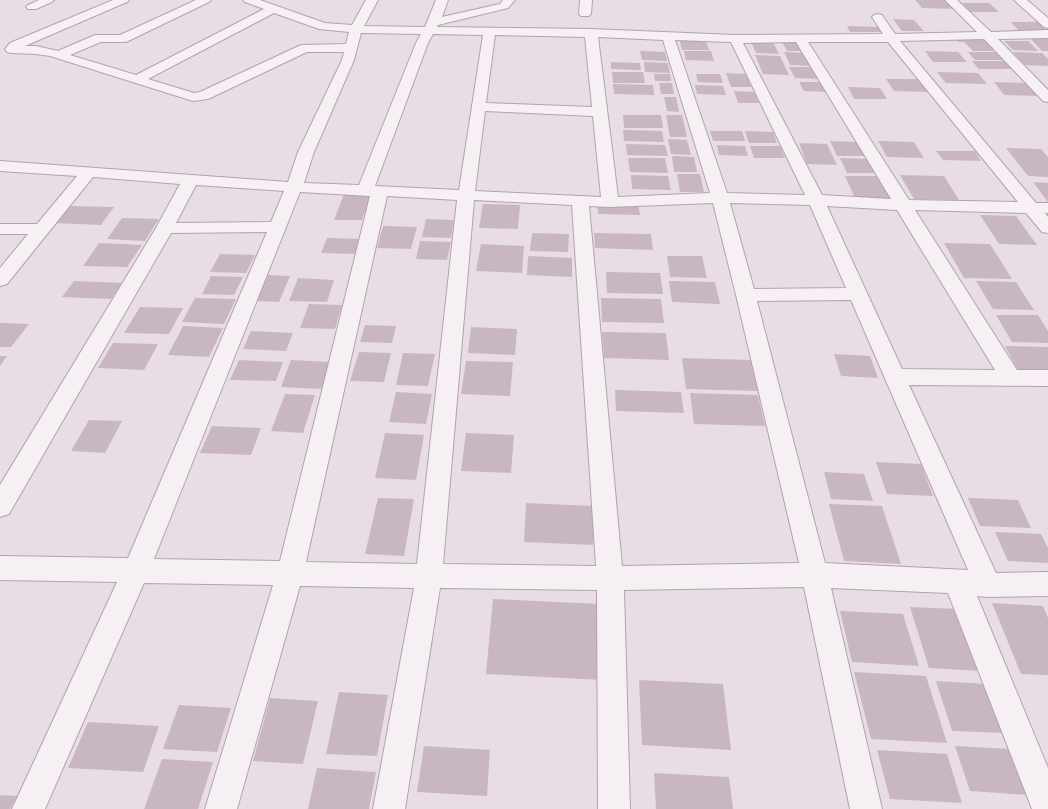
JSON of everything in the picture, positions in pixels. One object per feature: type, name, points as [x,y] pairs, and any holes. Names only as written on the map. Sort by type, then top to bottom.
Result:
[{"type":"street","points":[[32,7],[48,0]]},
{"type":"street","points":[[0,56],[12,48],[123,0]]},
{"type":"street","points":[[55,54],[99,38],[122,39],[205,0]]},
{"type":"street","points":[[249,0],[323,26],[356,29],[432,26],[489,32],[591,33],[735,39],[891,38],[1048,34]]},
{"type":"street","points":[[28,809],[136,571],[294,187],[306,152],[350,53],[356,29],[372,0]]},
{"type":"street","points":[[221,809],[290,573],[373,190],[421,46],[432,26],[442,0]]},
{"type":"street","points":[[432,26],[504,6],[509,0]]},
{"type":"street","points":[[584,14],[586,0]]},
{"type":"street","points":[[950,0],[987,35],[1048,98]]},
{"type":"street","points":[[1020,0],[1048,24]]},
{"type":"street","points":[[136,80],[274,8]]},
{"type":"street","points":[[878,17],[891,38],[1040,207],[1048,228]]},
{"type":"street","points":[[389,809],[429,576],[466,195],[489,32]]},
{"type":"street","points":[[591,33],[598,112],[610,202]]},
{"type":"street","points":[[668,36],[720,198],[746,294],[815,576],[866,809]]},
{"type":"street","points":[[800,38],[905,205],[1010,377]]},
{"type":"street","points":[[735,39],[816,200],[988,585]]},
{"type":"street","points":[[0,40],[9,42],[12,48]]},
{"type":"street","points":[[12,48],[36,50],[55,54],[187,96],[198,97],[204,96],[305,48],[350,53]]},
{"type":"street","points":[[478,107],[598,112]]},
{"type":"street","points":[[0,166],[294,187],[580,201],[610,202],[720,198],[816,200],[905,205],[1040,207]]},
{"type":"street","points":[[0,280],[89,172]]},
{"type":"street","points":[[0,507],[165,228],[177,179]]},
{"type":"street","points":[[580,201],[610,578],[614,809]]},
{"type":"street","points":[[165,228],[277,227]]},
{"type":"street","points":[[0,228],[42,229]]},
{"type":"street","points":[[746,294],[858,294]]},
{"type":"street","points":[[896,377],[1048,378]]},
{"type":"street","points":[[0,568],[610,578],[815,576],[958,581],[988,585],[1048,584]]},
{"type":"street","points":[[958,581],[1048,808]]},
{"type":"building","points":[[915,0],[946,0],[954,9],[922,8]]},
{"type":"building","points":[[962,3],[989,3],[999,12],[971,12]]},
{"type":"building","points":[[893,19],[914,20],[924,31],[902,31]]},
{"type":"building","points":[[1011,22],[1038,22],[1048,32],[1020,32]]},
{"type":"building","points":[[847,26],[882,27],[886,32],[850,32]]},
{"type":"building","points":[[679,38],[705,39],[709,50],[682,50]]},
{"type":"building","points":[[955,38],[982,38],[994,51],[973,51],[964,42],[958,42]]},
{"type":"building","points":[[1031,39],[1048,39],[1048,51],[1042,51]]},
{"type":"building","points":[[750,40],[772,40],[779,54],[756,53]]},
{"type":"building","points":[[781,40],[799,40],[805,51],[787,51]]},
{"type":"building","points":[[1004,41],[1028,41],[1038,51],[1013,50]]},
{"type":"building","points":[[640,51],[665,52],[667,61],[642,60]]},
{"type":"building","points":[[684,51],[711,51],[714,61],[686,60]]},
{"type":"building","points":[[925,51],[958,52],[967,62],[933,62]]},
{"type":"building","points":[[784,52],[807,53],[813,66],[790,65]]},
{"type":"building","points":[[968,52],[997,52],[1005,60],[975,60]]},
{"type":"building","points":[[1013,52],[1042,53],[1048,59],[1048,66],[1025,65]]},
{"type":"building","points":[[755,55],[780,56],[789,75],[763,74]]},
{"type":"building","points":[[972,61],[1006,61],[1014,69],[979,69]]},
{"type":"building","points":[[611,62],[640,63],[641,70],[611,69]]},
{"type":"building","points":[[644,62],[668,63],[670,73],[645,72]]},
{"type":"building","points":[[789,67],[814,67],[820,79],[795,78]]},
{"type":"building","points":[[612,72],[643,72],[645,83],[613,83]]},
{"type":"building","points":[[937,72],[978,73],[987,84],[946,83]]},
{"type":"building","points":[[726,73],[746,74],[751,87],[731,87]]},
{"type":"building","points":[[654,74],[670,74],[671,81],[655,81]]},
{"type":"building","points":[[696,74],[720,74],[723,83],[698,82]]},
{"type":"building","points":[[886,79],[920,79],[929,92],[894,91]]},
{"type":"building","points":[[799,82],[823,82],[828,92],[804,91]]},
{"type":"building","points":[[994,82],[1027,83],[1039,96],[1004,95]]},
{"type":"building","points":[[659,83],[672,83],[674,94],[661,94]]},
{"type":"building","points":[[613,84],[653,85],[654,95],[614,94]]},
{"type":"building","points":[[695,85],[723,86],[726,95],[697,94]]},
{"type":"building","points":[[848,87],[880,88],[887,99],[854,99]]},
{"type":"building","points":[[734,91],[754,92],[759,103],[738,103]]},
{"type":"building","points":[[664,97],[676,97],[679,112],[667,111]]},
{"type":"building","points":[[623,115],[661,115],[663,128],[624,128]]},
{"type":"building","points":[[666,115],[682,115],[687,137],[670,137]]},
{"type":"building","points":[[623,130],[662,131],[664,142],[624,141]]},
{"type":"building","points":[[710,131],[742,131],[745,141],[713,141]]},
{"type":"building","points":[[745,131],[773,132],[777,143],[749,143]]},
{"type":"building","points":[[668,139],[687,140],[691,155],[671,154]]},
{"type":"building","points":[[830,141],[859,142],[867,156],[837,156]]},
{"type":"building","points":[[878,141],[914,142],[924,158],[887,157]]},
{"type":"building","points":[[799,143],[827,144],[837,165],[807,164]]},
{"type":"building","points":[[626,144],[665,145],[668,156],[627,155]]},
{"type":"building","points":[[717,145],[745,146],[748,156],[719,155]]},
{"type":"building","points":[[750,146],[780,146],[785,158],[754,158]]},
{"type":"building","points":[[1006,148],[1041,149],[1048,157],[1048,177],[1028,176]]},
{"type":"building","points":[[936,151],[975,151],[981,161],[943,160]]},
{"type":"building","points":[[672,156],[694,157],[697,172],[674,172]]},
{"type":"building","points":[[628,158],[665,158],[668,173],[630,172]]},
{"type":"building","points":[[840,158],[868,159],[876,173],[847,173]]},
{"type":"building","points":[[677,174],[700,174],[704,192],[680,192]]},
{"type":"building","points":[[631,175],[668,176],[671,190],[632,189]]},
{"type":"building","points":[[900,175],[944,176],[959,200],[914,199]]},
{"type":"building","points":[[845,176],[881,176],[894,201],[856,200]]},
{"type":"building","points":[[1033,182],[1048,183],[1048,202]]},
{"type":"building","points":[[344,194],[371,195],[362,220],[334,220]]},
{"type":"building","points":[[597,203],[638,204],[640,215],[598,214]]},
{"type":"building","points":[[483,204],[520,205],[518,229],[479,228]]},
{"type":"building","points":[[69,206],[114,207],[101,225],[54,223]]},
{"type":"building","points":[[980,215],[1016,216],[1037,245],[999,244]]},
{"type":"building","points":[[122,218],[159,219],[145,241],[107,239]]},
{"type":"building","points":[[426,219],[454,220],[451,238],[422,237]]},
{"type":"building","points":[[383,226],[417,227],[411,249],[377,248]]},
{"type":"building","points":[[532,233],[569,234],[568,252],[530,251]]},
{"type":"building","points":[[594,233],[651,234],[653,250],[595,248]]},
{"type":"building","points":[[327,238],[363,239],[358,254],[321,253]]},
{"type":"building","points":[[420,241],[451,242],[447,260],[416,259]]},
{"type":"building","points":[[99,243],[142,245],[127,267],[83,266]]},
{"type":"building","points":[[944,243],[990,244],[1012,279],[964,278]]},
{"type":"building","points":[[481,244],[524,246],[522,273],[476,271]]},
{"type":"building","points":[[220,254],[255,255],[246,273],[210,272]]},
{"type":"building","points":[[528,256],[572,258],[572,277],[527,275]]},
{"type":"building","points":[[667,256],[702,256],[707,278],[670,277]]},
{"type":"building","points":[[606,272],[660,273],[663,294],[607,293]]},
{"type":"building","points":[[268,275],[290,276],[279,302],[257,301]]},
{"type":"building","points":[[211,276],[243,277],[234,295],[202,294]]},
{"type":"building","points":[[298,278],[334,280],[327,302],[289,301]]},
{"type":"building","points":[[74,281],[122,283],[111,299],[62,297]]},
{"type":"building","points":[[669,281],[715,282],[720,304],[672,302]]},
{"type":"building","points":[[976,281],[1016,282],[1034,310],[993,309]]},
{"type":"building","points":[[195,298],[236,299],[224,324],[182,322]]},
{"type":"building","points":[[601,298],[661,299],[664,323],[602,322]]},
{"type":"building","points":[[309,304],[342,305],[335,329],[300,328]]},
{"type":"building","points":[[140,307],[183,308],[169,334],[124,333]]},
{"type":"building","points":[[996,315],[1038,315],[1048,331],[1048,343],[1012,342]]},
{"type":"building","points":[[0,323],[29,324],[11,347],[0,347]]},
{"type":"building","points":[[365,325],[396,326],[392,343],[360,342]]},
{"type":"building","points":[[183,326],[223,328],[209,357],[168,355]]},
{"type":"building","points":[[471,327],[517,329],[515,355],[468,353]]},
{"type":"building","points":[[251,331],[293,333],[286,351],[243,349]]},
{"type":"building","points":[[602,332],[666,333],[669,360],[604,358]]},
{"type":"building","points":[[113,343],[158,344],[144,370],[98,368]]},
{"type":"building","points":[[1005,346],[1048,347],[1048,373],[1019,372]]},
{"type":"building","points":[[359,352],[391,353],[384,382],[350,381]]},
{"type":"building","points":[[403,353],[435,354],[428,386],[396,385]]},
{"type":"building","points":[[834,354],[870,356],[878,378],[841,376]]},
{"type":"building","points":[[0,356],[7,356],[0,366]]},
{"type":"building","points":[[682,358],[752,360],[759,391],[686,389]]},
{"type":"building","points":[[239,360],[283,362],[276,381],[230,380]]},
{"type":"building","points":[[291,360],[330,362],[321,389],[281,387]]},
{"type":"building","points":[[466,361],[513,362],[510,396],[461,394]]},
{"type":"building","points":[[615,390],[681,392],[684,413],[616,411]]},
{"type":"building","points":[[396,392],[432,394],[426,424],[389,422]]},
{"type":"building","points":[[690,393],[758,395],[765,426],[694,424]]},
{"type":"building","points":[[285,394],[315,395],[303,433],[271,431]]},
{"type":"building","points":[[89,420],[122,421],[105,453],[71,451]]},
{"type":"building","points":[[212,426],[261,428],[251,455],[200,453]]},
{"type":"building","points":[[385,433],[424,435],[416,480],[375,478]]},
{"type":"building","points":[[466,433],[514,435],[511,473],[461,471]]},
{"type":"building","points":[[876,462],[921,464],[933,496],[887,494]]},
{"type":"building","points":[[824,472],[864,474],[873,501],[831,499]]},
{"type":"building","points":[[378,498],[414,499],[404,556],[365,554]]},
{"type":"building","points":[[968,498],[1018,500],[1031,528],[980,526]]},
{"type":"building","points":[[526,503],[593,506],[593,545],[524,542]]},
{"type":"building","points":[[829,504],[882,506],[901,564],[844,561]]},
{"type":"building","points":[[995,532],[1041,534],[1048,548],[1048,563],[1008,561]]},
{"type":"building","points":[[493,599],[600,604],[602,680],[486,674]]},
{"type":"building","points":[[992,603],[1043,606],[1048,618],[1048,675],[1021,674]]},
{"type":"building","points":[[910,607],[959,609],[981,671],[929,668]]},
{"type":"building","points":[[840,611],[903,614],[919,666],[852,662]]},
{"type":"building","points":[[854,672],[926,676],[947,743],[871,739]]},
{"type":"building","points":[[639,680],[723,684],[731,750],[642,745]]},
{"type":"building","points":[[936,681],[987,684],[1005,733],[952,731]]},
{"type":"building","points":[[339,692],[388,695],[377,756],[326,754]]},
{"type":"building","points":[[270,698],[318,701],[303,764],[253,761]]},
{"type":"building","points":[[179,705],[231,708],[217,752],[163,749]]},
{"type":"building","points":[[88,722],[159,726],[143,772],[68,768]]},
{"type":"building","points":[[424,746],[490,750],[487,796],[417,792]]},
{"type":"building","points":[[955,746],[1011,749],[1028,795],[970,791]]},
{"type":"building","points":[[877,750],[947,754],[962,803],[890,799]]},
{"type":"building","points":[[162,759],[213,762],[198,809],[144,809]]},
{"type":"building","points":[[317,768],[376,772],[369,809],[308,809]]},
{"type":"building","points":[[654,773],[729,777],[733,809],[656,809]]},
{"type":"building","points":[[0,795],[17,796],[10,809],[0,809]]}]
